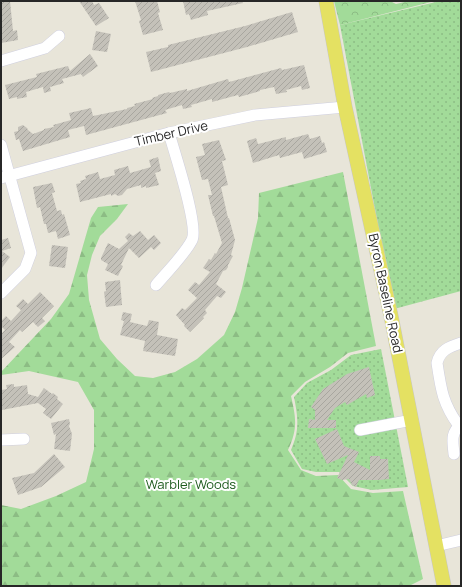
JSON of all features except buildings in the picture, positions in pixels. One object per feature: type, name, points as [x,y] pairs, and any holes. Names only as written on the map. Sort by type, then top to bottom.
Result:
[{"type":"main road","name":"Byron Baseline Road","points":[[326,1],[345,107],[391,316],[444,586]]},
{"type":"street","points":[[1,61],[45,48],[59,36]]},
{"type":"street","name":"Timber Drive","points":[[5,177],[169,133],[255,115],[345,107]]},
{"type":"street","points":[[156,285],[175,263],[193,238],[193,220],[169,133]]},
{"type":"street","points":[[1,145],[5,177],[31,253],[25,269],[1,293]]},
{"type":"street","points":[[454,454],[452,436],[460,425],[444,401],[437,363],[438,357],[442,351],[461,343]]},
{"type":"street","points":[[360,430],[412,420]]},
{"type":"street","points":[[1,440],[24,439]]},
{"type":"street","points":[[436,546],[461,540]]},
{"type":"green space","points":[[334,1],[390,1],[396,4],[409,1],[435,1],[340,25]]},
{"type":"green space","points":[[440,1],[461,1],[461,291],[394,309],[340,25]]},
{"type":"green space","name":"Warbler Woods","points":[[343,172],[376,346],[348,353],[330,367],[305,382],[291,396],[295,429],[288,450],[301,470],[316,476],[338,475],[351,489],[373,493],[403,491],[423,579],[409,586],[1,586],[1,505],[21,509],[56,496],[86,482],[94,449],[94,410],[78,382],[29,371],[1,375],[1,372],[51,319],[69,294],[91,218],[98,207],[128,204],[117,219],[100,236],[92,255],[87,275],[89,300],[100,339],[117,359],[135,376],[153,378],[175,372],[197,359],[224,335],[235,312],[242,288],[258,218],[259,193]]},
{"type":"green space","points":[[381,349],[408,487],[372,490],[353,486],[339,472],[316,472],[302,469],[291,450],[297,430],[294,397],[307,383],[331,370],[351,355]]}]
